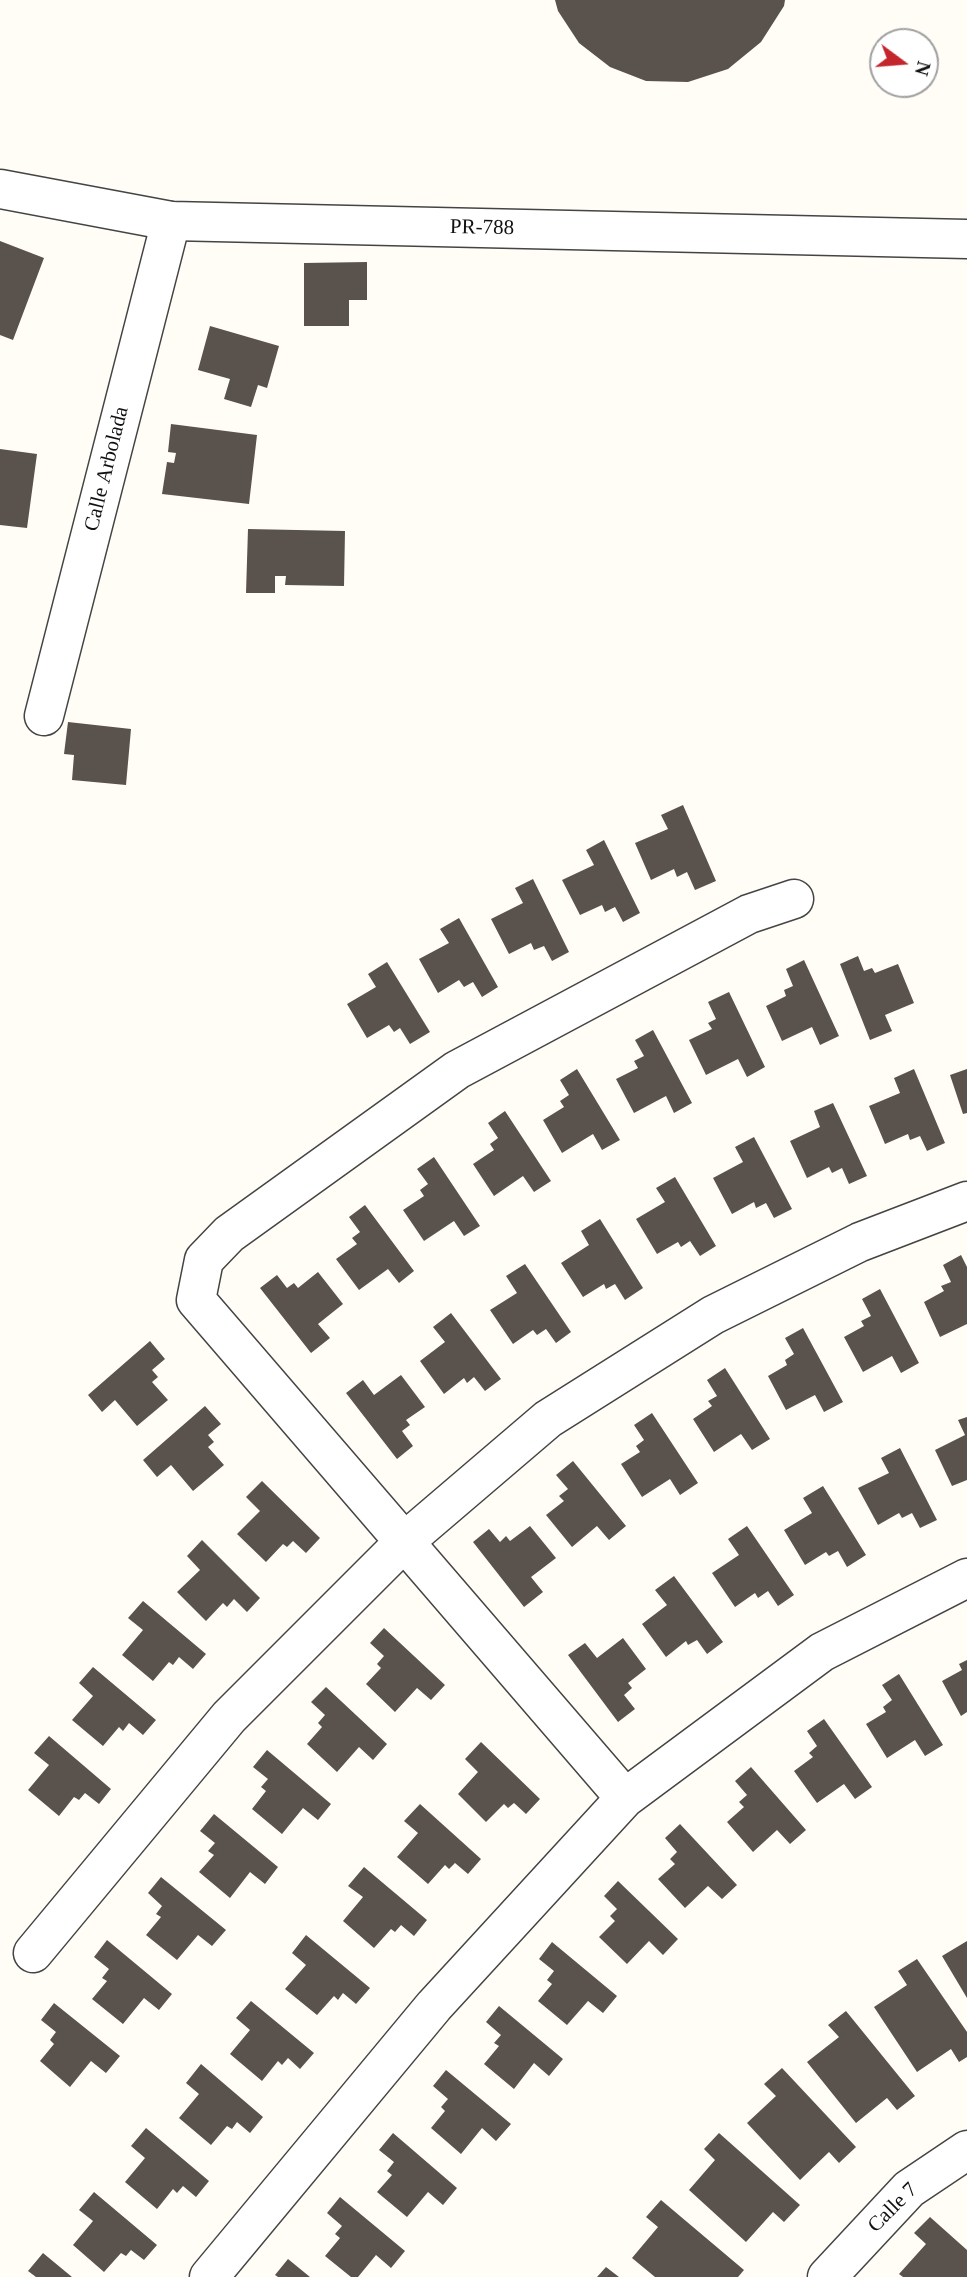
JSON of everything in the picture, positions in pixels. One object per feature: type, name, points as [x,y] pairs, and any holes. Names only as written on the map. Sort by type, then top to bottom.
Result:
[{"type":"street","name":"PR-788","points":[[0,189],[171,221],[967,239]]},
{"type":"street","name":"Calle Arbolada","points":[[44,716],[171,221]]},
{"type":"street","points":[[625,1798],[195,1300],[204,1259],[229,1234],[457,1070],[749,914],[794,899]]},
{"type":"street","points":[[33,1953],[229,1717],[404,1542],[548,1419],[713,1315],[860,1241],[967,1201]]},
{"type":"street","points":[[209,2277],[434,2006],[625,1798],[822,1651],[967,1578]]},
{"type":"street","name":"Calle 7","points":[[827,2277],[909,2189],[967,2150]]},
{"type":"building","points":[[555,0],[785,0],[784,6],[761,42],[728,69],[688,82],[646,81],[610,67],[579,43],[558,11]]},
{"type":"building","points":[[0,241],[44,258],[13,340],[0,335]]},
{"type":"building","points":[[367,262],[367,300],[349,300],[349,326],[304,326],[304,263]]},
{"type":"building","points":[[210,326],[279,346],[267,388],[258,385],[251,407],[224,399],[230,379],[198,370]]},
{"type":"building","points":[[171,424],[257,435],[249,504],[162,494],[167,462],[174,463],[176,453],[168,452]]},
{"type":"building","points":[[0,449],[37,454],[27,528],[0,525]]},
{"type":"building","points":[[248,529],[345,531],[344,586],[285,585],[286,576],[275,576],[275,593],[246,593]]},
{"type":"building","points":[[68,722],[131,729],[126,785],[72,780],[74,755],[64,754]]},
{"type":"building","points":[[683,805],[716,881],[695,890],[687,872],[677,877],[674,869],[651,880],[635,843],[668,829],[661,815]]},
{"type":"building","points":[[604,840],[640,913],[623,922],[615,907],[605,912],[602,905],[580,915],[562,880],[594,865],[586,850]]},
{"type":"building","points":[[533,879],[569,952],[552,961],[544,946],[534,950],[531,943],[509,954],[491,919],[523,903],[515,888]]},
{"type":"building","points":[[459,918],[498,987],[482,997],[473,982],[464,987],[459,980],[438,993],[419,959],[449,943],[440,929]]},
{"type":"building","points":[[858,956],[864,971],[872,968],[875,973],[898,964],[914,1003],[885,1015],[892,1031],[870,1040],[840,964]]},
{"type":"building","points":[[804,960],[839,1036],[820,1045],[812,1027],[782,1041],[766,1006],[786,996],[784,990],[793,986],[786,969]]},
{"type":"building","points":[[387,962],[430,1032],[410,1044],[400,1028],[394,1032],[389,1025],[367,1038],[347,1004],[376,987],[368,974]]},
{"type":"building","points":[[729,992],[765,1067],[747,1077],[738,1059],[706,1075],[689,1040],[712,1029],[708,1023],[716,1019],[708,1002]]},
{"type":"building","points":[[653,1030],[692,1103],[674,1113],[666,1096],[634,1113],[616,1079],[638,1068],[634,1061],[644,1056],[635,1040]]},
{"type":"building","points":[[577,1069],[620,1140],[602,1150],[593,1134],[562,1153],[543,1120],[564,1107],[560,1101],[569,1095],[560,1080]]},
{"type":"building","points":[[914,1069],[945,1143],[927,1151],[920,1136],[910,1140],[908,1134],[885,1144],[869,1106],[900,1093],[894,1078]]},
{"type":"building","points":[[967,1069],[967,1113],[963,1114],[950,1075]]},
{"type":"building","points":[[833,1103],[867,1176],[849,1184],[842,1168],[832,1173],[829,1167],[807,1178],[790,1141],[820,1127],[814,1111]]},
{"type":"building","points":[[505,1111],[551,1181],[534,1192],[523,1176],[494,1196],[473,1164],[494,1150],[490,1144],[498,1138],[488,1123]]},
{"type":"building","points":[[754,1137],[792,1209],[774,1218],[766,1203],[756,1208],[754,1202],[732,1214],[713,1178],[743,1162],[735,1147]]},
{"type":"building","points":[[434,1157],[480,1226],[464,1236],[454,1221],[424,1241],[403,1210],[424,1196],[420,1190],[428,1184],[417,1169]]},
{"type":"building","points":[[675,1177],[716,1246],[700,1256],[690,1241],[681,1247],[678,1242],[657,1254],[636,1219],[665,1202],[656,1188]]},
{"type":"building","points":[[365,1205],[414,1271],[399,1283],[388,1269],[359,1290],[336,1259],[357,1244],[352,1238],[360,1232],[349,1217]]},
{"type":"building","points":[[600,1219],[643,1288],[625,1300],[615,1284],[606,1289],[604,1284],[583,1297],[561,1263],[589,1245],[581,1231]]},
{"type":"building","points":[[961,1255],[967,1267],[967,1324],[940,1337],[924,1302],[944,1291],[941,1286],[951,1282],[943,1265]]},
{"type":"building","points":[[525,1264],[571,1332],[556,1343],[546,1329],[537,1335],[533,1330],[513,1344],[490,1310],[517,1293],[506,1276]]},
{"type":"building","points":[[318,1272],[343,1304],[318,1324],[330,1338],[311,1353],[260,1288],[277,1275],[287,1288],[294,1283],[298,1288]]},
{"type":"building","points":[[880,1289],[919,1363],[901,1373],[892,1356],[863,1372],[844,1337],[864,1326],[861,1321],[871,1316],[862,1299]]},
{"type":"building","points":[[451,1313],[501,1379],[485,1391],[474,1377],[467,1383],[464,1378],[444,1394],[420,1361],[445,1342],[433,1327]]},
{"type":"building","points":[[803,1328],[843,1402],[824,1412],[815,1395],[786,1410],[768,1376],[787,1365],[785,1360],[794,1354],[785,1338]]},
{"type":"building","points":[[150,1341],[165,1359],[152,1370],[158,1377],[152,1382],[168,1400],[137,1426],[115,1400],[102,1412],[88,1395]]},
{"type":"building","points":[[725,1368],[770,1439],[752,1450],[741,1434],[714,1452],[693,1419],[712,1406],[708,1401],[717,1396],[707,1380]]},
{"type":"building","points":[[401,1375],[425,1407],[406,1420],[410,1425],[402,1431],[413,1446],[397,1459],[346,1393],[363,1380],[374,1395]]},
{"type":"building","points":[[205,1406],[221,1424],[208,1435],[214,1442],[208,1447],[224,1465],[193,1491],[171,1465],[157,1477],[143,1460]]},
{"type":"building","points":[[652,1413],[698,1483],[680,1495],[670,1479],[642,1497],[621,1464],[640,1452],[636,1446],[644,1440],[634,1425]]},
{"type":"building","points":[[967,1417],[967,1480],[952,1486],[935,1450],[965,1435],[958,1420]]},
{"type":"building","points":[[900,1448],[937,1520],[920,1528],[912,1513],[902,1518],[899,1513],[878,1525],[858,1488],[889,1473],[881,1458]]},
{"type":"building","points":[[573,1461],[626,1526],[609,1540],[597,1526],[572,1547],[546,1515],[564,1501],[559,1496],[568,1489],[556,1475]]},
{"type":"building","points":[[262,1481],[320,1538],[306,1553],[293,1541],[287,1547],[283,1544],[266,1562],[237,1534],[260,1511],[246,1497]]},
{"type":"building","points":[[823,1486],[866,1555],[847,1567],[838,1551],[829,1556],[826,1552],[805,1565],[784,1530],[812,1513],[803,1498]]},
{"type":"building","points":[[530,1526],[556,1558],[531,1577],[543,1592],[524,1607],[473,1542],[489,1529],[500,1542],[506,1536],[510,1541]]},
{"type":"building","points":[[747,1526],[794,1595],[778,1606],[768,1591],[758,1598],[755,1593],[735,1607],[712,1573],[739,1555],[728,1539]]},
{"type":"building","points":[[202,1540],[260,1598],[247,1612],[234,1599],[227,1607],[223,1603],[206,1621],[177,1592],[200,1570],[187,1556]]},
{"type":"building","points":[[674,1576],[723,1642],[707,1654],[697,1640],[688,1645],[686,1641],[666,1657],[642,1624],[667,1605],[655,1590]]},
{"type":"building","points":[[143,1601],[206,1654],[193,1669],[179,1657],[173,1665],[169,1662],[153,1681],[122,1655],[143,1630],[128,1618]]},
{"type":"building","points":[[384,1628],[445,1685],[431,1700],[417,1688],[395,1712],[366,1684],[381,1668],[377,1664],[384,1656],[370,1643]]},
{"type":"building","points":[[623,1638],[646,1669],[628,1683],[632,1688],[624,1695],[635,1709],[618,1722],[568,1655],[585,1643],[597,1658]]},
{"type":"building","points":[[967,1660],[967,1712],[961,1716],[942,1681],[962,1670],[959,1664]]},
{"type":"building","points":[[93,1667],[156,1720],[143,1735],[129,1723],[123,1731],[119,1727],[103,1746],[72,1720],[93,1696],[79,1683]]},
{"type":"building","points":[[899,1674],[943,1745],[925,1756],[915,1740],[887,1758],[866,1724],[886,1712],[883,1707],[892,1700],[882,1685]]},
{"type":"building","points":[[326,1687],[387,1744],[373,1760],[359,1747],[337,1772],[307,1744],[322,1727],[318,1723],[325,1715],[311,1702]]},
{"type":"building","points":[[824,1719],[872,1787],[855,1799],[844,1784],[817,1803],[794,1771],[813,1757],[809,1753],[817,1746],[807,1731]]},
{"type":"building","points":[[49,1736],[111,1789],[99,1804],[85,1793],[79,1800],[74,1797],[59,1816],[28,1790],[49,1765],[34,1753]]},
{"type":"building","points":[[481,1742],[540,1799],[526,1814],[514,1803],[508,1808],[504,1804],[486,1822],[458,1794],[478,1772],[465,1759]]},
{"type":"building","points":[[267,1750],[331,1804],[318,1820],[303,1808],[282,1834],[252,1809],[266,1791],[261,1787],[268,1779],[253,1767]]},
{"type":"building","points":[[751,1767],[806,1830],[790,1844],[777,1830],[753,1852],[727,1822],[744,1807],[739,1802],[747,1795],[735,1781]]},
{"type":"building","points":[[420,1804],[481,1859],[468,1874],[455,1863],[449,1869],[445,1865],[428,1884],[397,1857],[418,1833],[404,1821]]},
{"type":"building","points":[[214,1814],[278,1867],[265,1884],[250,1872],[230,1898],[199,1872],[214,1855],[208,1851],[215,1843],[200,1831]]},
{"type":"building","points":[[680,1824],[737,1885],[722,1899],[708,1886],[685,1908],[658,1879],[675,1864],[670,1859],[677,1852],[665,1838]]},
{"type":"building","points":[[364,1867],[427,1920],[414,1936],[401,1925],[395,1932],[391,1929],[374,1948],[343,1921],[363,1897],[348,1886]]},
{"type":"building","points":[[161,1877],[226,1930],[212,1946],[198,1935],[177,1960],[146,1935],[161,1917],[156,1914],[162,1906],[148,1893]]},
{"type":"building","points":[[618,1881],[678,1939],[663,1955],[649,1941],[627,1964],[599,1937],[615,1921],[610,1916],[617,1909],[604,1896]]},
{"type":"building","points":[[306,1935],[370,1988],[356,2004],[343,1993],[338,2000],[334,1996],[317,2015],[285,1989],[306,1965],[292,1953]]},
{"type":"building","points":[[107,1940],[172,1994],[159,2010],[144,1998],[123,2024],[92,1999],[107,1981],[102,1978],[109,1969],[94,1957]]},
{"type":"building","points":[[967,1941],[967,1998],[942,1956]]},
{"type":"building","points":[[552,1942],[617,1996],[603,2013],[588,2001],[567,2025],[538,2001],[552,1984],[547,1980],[554,1971],[539,1959]]},
{"type":"building","points":[[917,1959],[967,2032],[967,2057],[959,2062],[951,2049],[917,2072],[874,2007],[907,1985],[898,1971]]},
{"type":"building","points":[[251,2001],[314,2053],[300,2069],[288,2058],[282,2065],[278,2061],[262,2081],[230,2054],[250,2030],[236,2018]]},
{"type":"building","points":[[54,2003],[120,2056],[106,2073],[91,2061],[70,2087],[40,2061],[54,2044],[50,2040],[56,2032],[41,2020]]},
{"type":"building","points":[[499,2006],[563,2059],[549,2076],[534,2063],[514,2089],[484,2064],[499,2046],[494,2043],[501,2035],[486,2022]]},
{"type":"building","points":[[846,2011],[915,2096],[897,2110],[887,2098],[856,2123],[807,2062],[839,2037],[828,2025]]},
{"type":"building","points":[[201,2064],[263,2117],[250,2133],[237,2122],[232,2129],[227,2126],[211,2145],[179,2118],[199,2094],[186,2083]]},
{"type":"building","points":[[782,2068],[856,2147],[839,2163],[829,2152],[800,2180],[747,2123],[776,2096],[764,2084]]},
{"type":"building","points":[[446,2070],[511,2124],[496,2141],[482,2128],[461,2154],[431,2128],[445,2111],[441,2107],[448,2099],[433,2086]]},
{"type":"building","points":[[146,2128],[209,2181],[196,2197],[183,2186],[177,2193],[173,2189],[157,2209],[125,2182],[145,2158],[131,2146]]},
{"type":"building","points":[[393,2133],[457,2188],[443,2205],[428,2192],[407,2217],[377,2192],[392,2175],[387,2171],[394,2162],[379,2150]]},
{"type":"building","points":[[719,2133],[800,2205],[784,2222],[773,2212],[746,2242],[689,2190],[715,2160],[704,2149]]},
{"type":"building","points":[[94,2192],[157,2245],[144,2260],[131,2250],[126,2256],[121,2253],[104,2272],[73,2245],[93,2221],[79,2210]]},
{"type":"building","points":[[340,2197],[405,2251],[391,2268],[376,2255],[358,2277],[351,2277],[325,2256],[340,2238],[335,2234],[342,2226],[327,2213]]},
{"type":"building","points":[[661,2200],[744,2270],[738,2277],[655,2277],[632,2258],[658,2227],[646,2217]]},
{"type":"building","points":[[930,2217],[967,2250],[967,2277],[903,2277],[899,2274],[926,2244],[914,2233]]},
{"type":"building","points":[[43,2253],[72,2277],[36,2277],[28,2271]]},
{"type":"building","points":[[288,2259],[310,2277],[275,2275]]},
{"type":"building","points":[[606,2267],[619,2277],[597,2277]]}]
